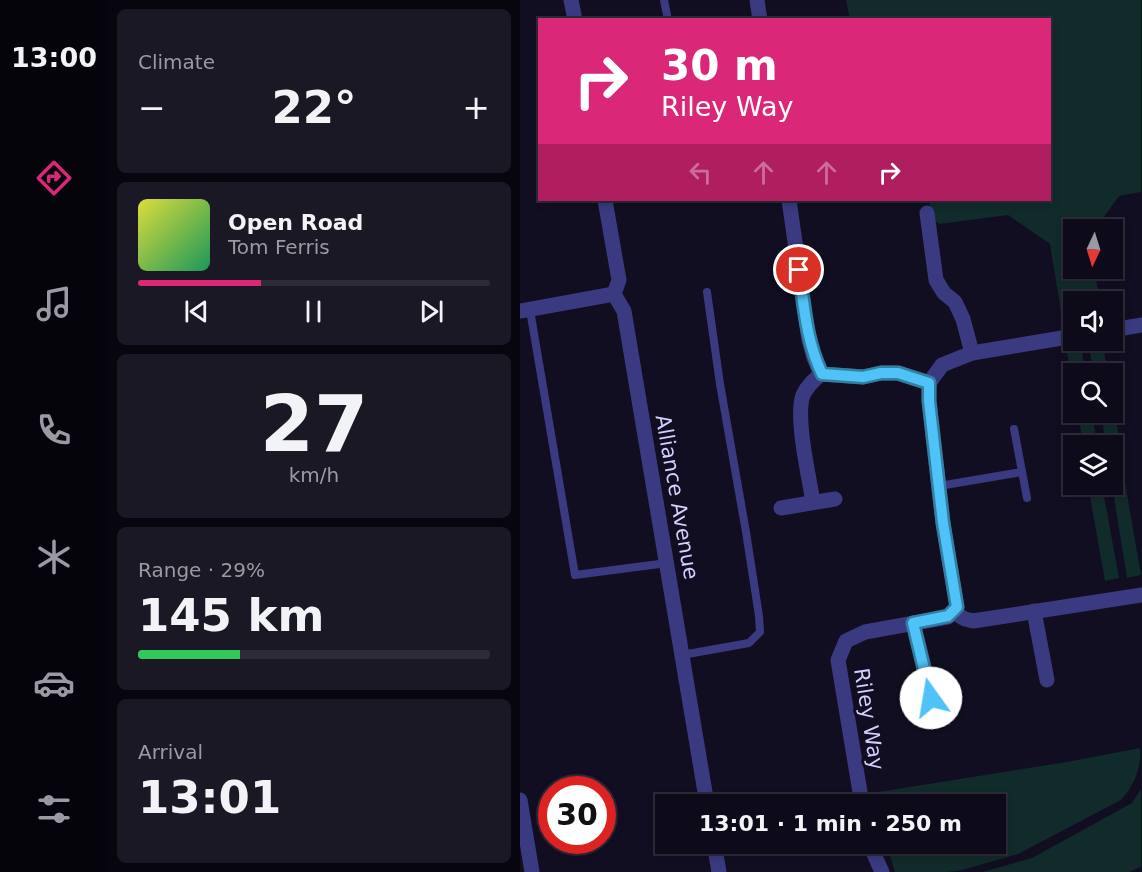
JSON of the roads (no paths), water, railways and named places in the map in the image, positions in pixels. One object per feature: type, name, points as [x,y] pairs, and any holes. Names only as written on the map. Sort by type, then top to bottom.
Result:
[{"type":"street","points":[[571,0],[575,18]]},
{"type":"street","points":[[757,0],[760,18]]},
{"type":"street","name":"Alliance Avenue","points":[[605,201],[619,280],[614,294],[624,311],[705,794]]},
{"type":"street","points":[[789,201],[809,340],[822,374]]},
{"type":"street","points":[[926,213],[936,280],[944,293],[955,302],[963,320],[972,353]]},
{"type":"street","points":[[525,311],[614,294]]},
{"type":"street","points":[[1123,328],[1141,325]]},
{"type":"street","points":[[1063,338],[972,353],[942,365],[929,383],[943,523],[957,607],[953,612],[973,621],[1141,595]]},
{"type":"street","points":[[813,502],[800,411],[804,395],[811,382],[822,374],[863,377],[881,373],[898,373],[929,383]]},
{"type":"street","points":[[781,508],[835,499]]},
{"type":"street","points":[[1034,611],[1047,681]]},
{"type":"street","name":"Riley Way","points":[[860,794],[838,660],[846,642],[865,632],[948,616],[953,612]]},
{"type":"street","points":[[913,623],[926,699],[955,690]]},
{"type":"street","points":[[520,800],[532,872]]},
{"type":"street","points":[[716,854],[719,872]]},
{"type":"street","points":[[874,854],[882,872]]},
{"type":"lane","points":[[664,0],[668,18]]},
{"type":"lane","points":[[682,655],[749,643],[760,632],[707,292]]},
{"type":"lane","points":[[525,311],[575,575],[667,563]]},
{"type":"lane","points":[[1014,429],[1027,498]]},
{"type":"lane","points":[[939,486],[1022,472]]}]
